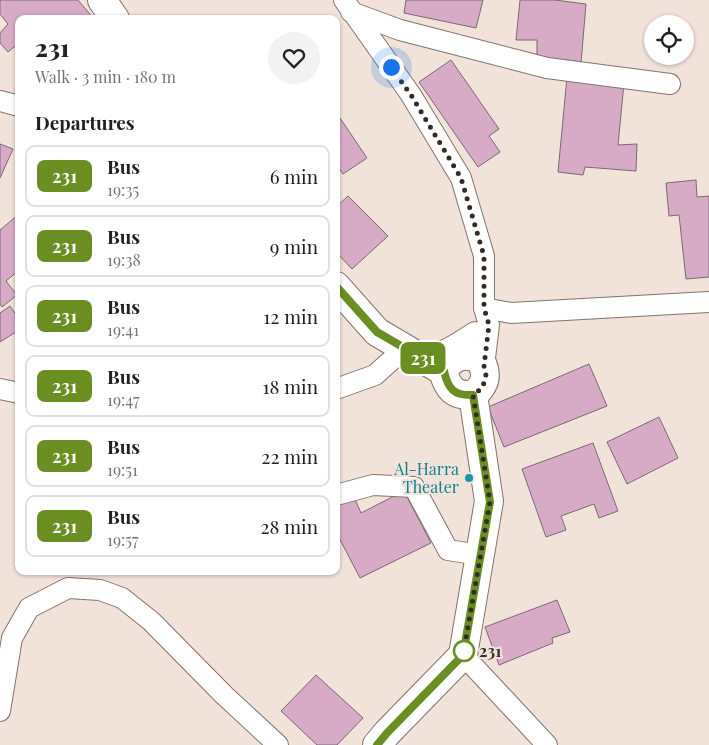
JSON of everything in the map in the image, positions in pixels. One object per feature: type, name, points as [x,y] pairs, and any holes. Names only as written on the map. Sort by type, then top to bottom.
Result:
[{"type":"street","points":[[102,0],[112,15]]},
{"type":"street","points":[[348,6],[400,30],[548,68],[670,84]]},
{"type":"street","points":[[348,6],[411,95],[461,178],[484,256],[484,308],[489,325],[484,366]]},
{"type":"street","points":[[0,101],[15,105]]},
{"type":"street","points":[[340,290],[377,332],[410,351],[450,364]]},
{"type":"street","points":[[484,308],[511,313],[709,302]]},
{"type":"street","points":[[450,364],[464,355],[480,358],[486,374],[481,389],[473,395],[459,395],[452,391],[447,383],[450,364],[475,332],[484,308]]},
{"type":"street","points":[[340,388],[375,375],[410,351],[433,354],[447,350],[475,332]]},
{"type":"street","points":[[0,389],[15,392]]},
{"type":"street","points":[[377,745],[463,655],[490,502],[473,395]]},
{"type":"street","points":[[340,494],[373,485],[414,487],[448,550],[480,555]]},
{"type":"street","points":[[0,711],[12,638],[29,608],[68,588],[100,590],[122,598],[151,621],[224,695],[278,745]]},
{"type":"street","points":[[463,655],[547,745]]},
{"type":"building","points":[[0,0],[78,0],[91,15],[15,15],[15,46],[8,52],[0,43],[0,33],[8,24],[0,14]]},
{"type":"building","points":[[406,0],[483,0],[476,28],[404,13]]},
{"type":"building","points":[[520,0],[555,0],[586,4],[581,63],[537,58],[537,40],[516,40]]},
{"type":"building","points":[[451,60],[499,129],[489,136],[500,152],[478,167],[419,82]]},
{"type":"building","points":[[567,77],[624,83],[618,145],[637,144],[636,171],[585,167],[583,175],[558,172]]},
{"type":"building","points":[[340,118],[367,158],[343,174],[340,170]]},
{"type":"building","points":[[0,144],[13,149],[0,178]]},
{"type":"building","points":[[696,180],[697,197],[709,196],[709,277],[686,279],[679,215],[669,216],[666,183]]},
{"type":"building","points":[[348,196],[388,236],[352,269],[340,256],[340,203]]},
{"type":"building","points":[[15,217],[15,273],[6,281],[15,292],[15,297],[2,307],[0,304],[0,230]]},
{"type":"building","points":[[10,306],[15,313],[15,333],[0,342],[0,313]]},
{"type":"building","points":[[589,364],[607,406],[504,447],[488,407]]},
{"type":"building","points":[[659,417],[678,458],[627,484],[607,442]]},
{"type":"building","points":[[593,443],[618,511],[599,518],[594,504],[561,516],[566,530],[546,537],[522,469]]},
{"type":"building","points":[[404,491],[431,543],[360,578],[340,540],[340,502],[353,495],[361,513]]},
{"type":"building","points":[[557,600],[570,632],[552,638],[553,643],[499,665],[485,627]]},
{"type":"building","points":[[316,675],[363,718],[337,745],[317,745],[281,711]]},
{"type":"bus line","name":"231","points":[[340,290],[377,332],[444,371],[447,383],[452,391],[459,395],[473,395],[490,502],[463,655],[377,745]]},
{"type":"place","name":"Al-Harra Theater","points":[[469,478]]},
{"type":"place","name":"231","points":[[464,651]]},
{"type":"route","points":[[391,67],[411,95],[461,178],[484,256],[484,308],[489,325],[484,366],[486,374],[481,389],[473,395],[490,502],[463,655],[464,651]]}]
